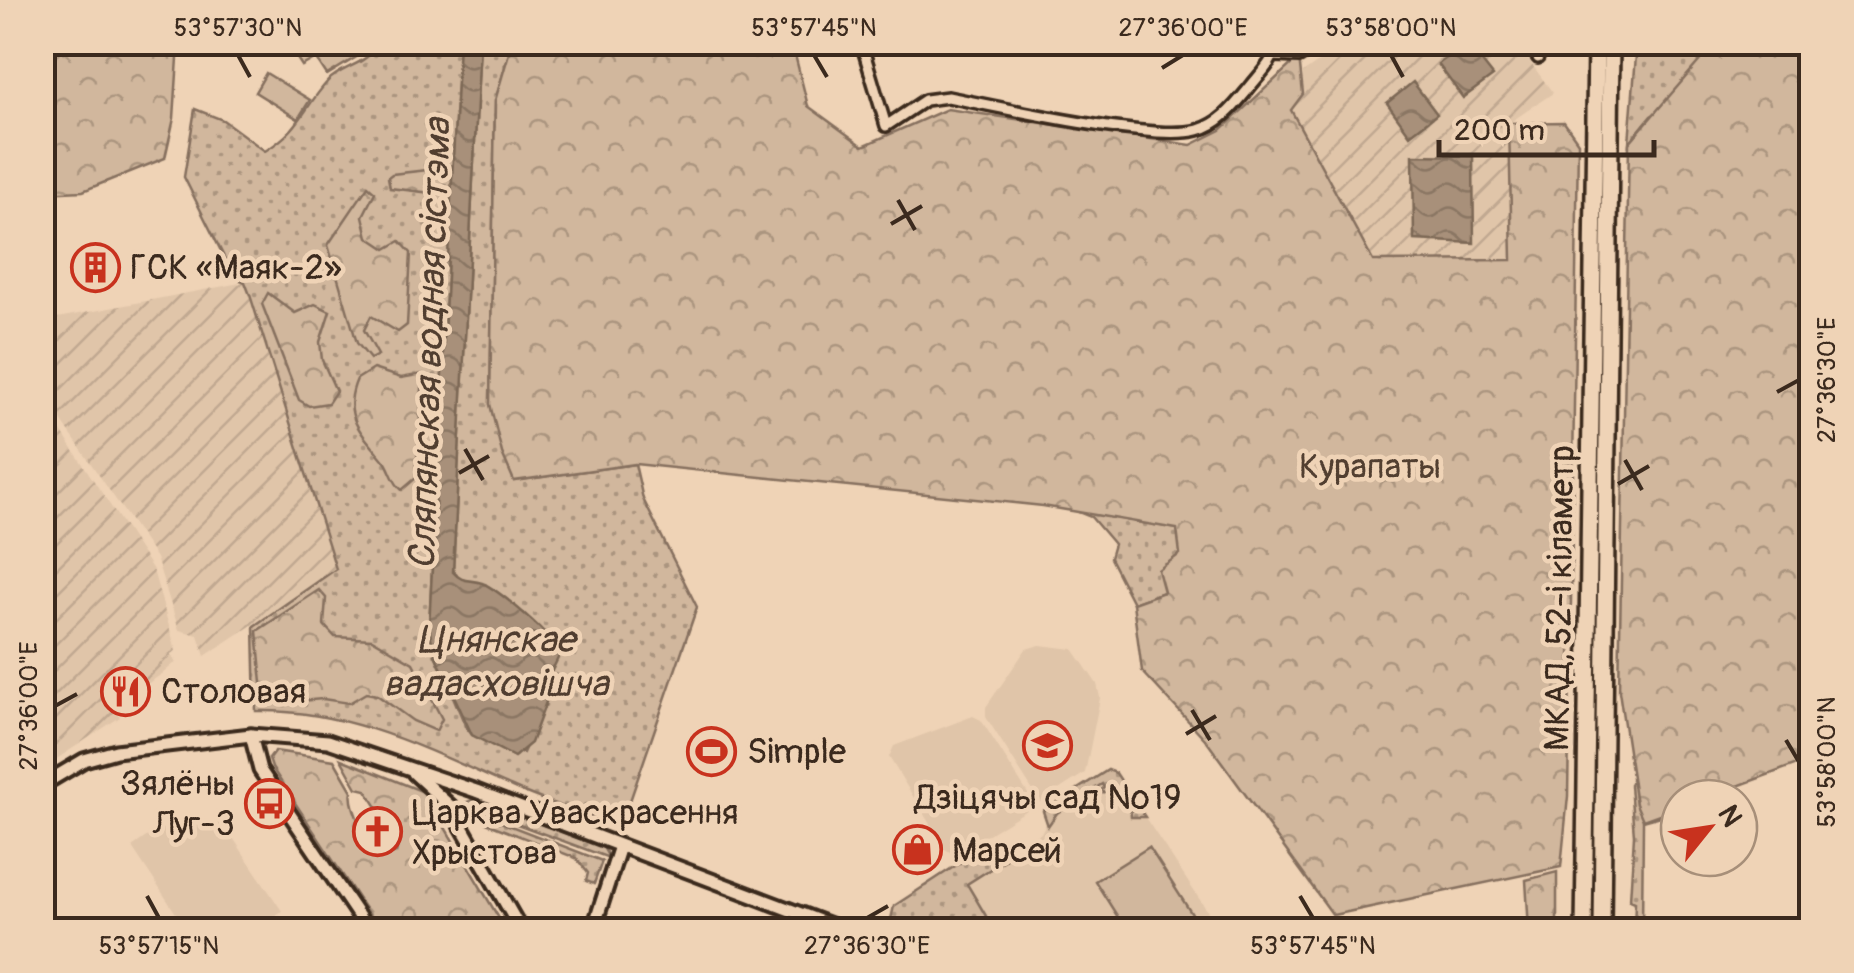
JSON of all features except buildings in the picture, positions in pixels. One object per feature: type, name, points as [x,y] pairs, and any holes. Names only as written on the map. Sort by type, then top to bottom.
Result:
[{"type":"highway","points":[[1586,42],[1596,62]]},
{"type":"highway","points":[[1596,42],[1602,266]]},
{"type":"highway","points":[[1602,266],[1611,42]]},
{"type":"highway","name":"МКАД, 52-і кіламетр","points":[[1584,930],[1602,266]]},
{"type":"highway","name":"МКАД, 52-і кіламетр","points":[[1602,266],[1602,930]]},
{"type":"main road","points":[[250,735],[260,770],[368,930]]},
{"type":"main road","points":[[42,785],[70,767],[116,751],[250,735],[328,742],[476,791],[844,930]]},
{"type":"main road","points":[[402,765],[437,791],[454,813],[521,930]]},
{"type":"main road","points":[[454,813],[451,801],[456,793],[476,791]]},
{"type":"main road","points":[[593,930],[620,846]]},
{"type":"street","points":[[861,42],[886,126],[926,100],[948,96],[1104,124],[1194,131],[1231,110],[1275,56],[1278,42]]},
{"type":"street","points":[[1275,56],[1299,57],[1324,42]]},
{"type":"street","points":[[1526,42],[1538,58]]},
{"type":"shaded area","points":[[1344,43],[1516,43],[1553,93],[1509,123],[1512,260],[1372,261],[1291,110],[1303,94],[1303,73]]},
{"type":"shaded area","points":[[245,282],[307,465],[337,569],[205,656],[198,635],[179,630],[156,558],[43,394],[42,321]]},
{"type":"shaded area","points":[[43,404],[153,570],[176,651],[171,655],[176,662],[114,706],[120,717],[43,768]]},
{"type":"shaded area","name":"Дзіцячы сад №19","points":[[1040,645],[1073,649],[1097,684],[1100,698],[1085,773],[1040,802],[986,717],[986,707],[1026,649]]},
{"type":"shaded area","points":[[973,716],[981,720],[1035,805],[955,855],[945,849],[889,757],[894,746]]},
{"type":"shaded area","points":[[1104,773],[1116,774],[1216,924],[1205,930],[922,930],[896,908],[998,841],[1010,853],[1041,833],[1046,823],[1042,812]]},
{"type":"shaded area","points":[[223,823],[282,911],[253,930],[187,930],[132,847],[159,828]]},
{"type":"green space","points":[[42,43],[179,43],[174,118],[165,158],[83,191],[43,193]]},
{"type":"green space","points":[[275,43],[332,43],[335,47],[350,43],[358,56],[327,75],[316,58],[302,66],[291,49],[282,54]]},
{"type":"green space","points":[[371,43],[459,43],[429,627],[434,652],[466,727],[472,735],[523,753],[550,691],[546,683],[552,666],[548,636],[489,587],[459,579],[453,569],[480,43],[512,43],[495,101],[490,404],[514,481],[635,464],[643,499],[697,607],[621,827],[539,798],[388,734],[324,717],[256,711],[254,626],[336,569],[245,282],[234,277],[184,177],[195,109],[223,120],[265,151],[294,127],[328,81],[373,51]]},
{"type":"green space","name":"Курапаты","points":[[512,43],[792,43],[808,106],[863,146],[947,109],[1191,145],[1221,130],[1299,57],[1303,94],[1291,110],[1373,261],[1512,260],[1509,123],[1564,122],[1578,142],[1568,796],[1561,867],[1333,915],[1205,739],[1142,671],[1133,603],[1164,592],[1158,570],[1180,554],[1177,529],[1043,506],[635,464],[514,481],[502,453],[490,404],[495,101]]},
{"type":"green space","points":[[1637,43],[1716,43],[1665,108],[1651,116],[1629,143]]},
{"type":"green space","points":[[1715,43],[1811,43],[1811,759],[1759,778],[1659,778],[1659,814],[1643,820],[1636,804],[1619,691],[1629,143]]},
{"type":"green space","points":[[266,73],[310,100],[298,119],[255,92]]},
{"type":"green space","points":[[431,148],[436,168],[432,193],[390,188],[388,177],[392,174],[427,170]]},
{"type":"green space","points":[[368,186],[375,192],[363,216],[368,237],[386,249],[400,241],[411,253],[407,325],[398,332],[371,316],[364,330],[378,355],[370,359],[357,343],[328,245]]},
{"type":"green space","points":[[268,293],[295,313],[315,304],[330,311],[320,342],[322,360],[336,391],[328,403],[309,406],[299,400],[262,304]]},
{"type":"green space","points":[[373,369],[401,378],[423,374],[416,478],[402,490],[353,415],[352,393],[357,379]]},
{"type":"green space","points":[[1076,511],[1178,529],[1181,554],[1164,592],[1133,603],[1110,558],[1114,544],[1091,517]]},
{"type":"green space","points":[[319,590],[326,598],[324,625],[335,637],[372,639],[413,663],[442,719],[436,731],[413,721],[377,695],[366,693],[349,703],[323,699],[264,704],[257,631]]},
{"type":"green space","points":[[275,751],[334,760],[352,791],[361,827],[382,858],[396,853],[399,841],[366,790],[357,788],[341,759],[424,792],[506,930],[379,930],[272,768],[269,759]]},
{"type":"green space","points":[[1108,770],[1116,773],[1145,817],[1131,817],[1130,804],[1120,793],[1098,792],[1104,788],[1102,784],[1057,813],[1048,826],[1043,811]]},
{"type":"green space","points":[[1634,774],[1636,804],[1651,815],[1659,814],[1643,821],[1642,930],[1634,930],[1635,902],[1630,900],[1634,835],[1630,785]]},
{"type":"green space","points":[[474,799],[603,847],[609,858],[463,804]]},
{"type":"green space","points":[[480,814],[602,861],[594,884],[586,881],[588,873],[576,858],[486,823]]},
{"type":"green space","points":[[995,840],[1006,859],[967,884],[986,916],[976,928],[907,930],[890,924],[894,906]]},
{"type":"green space","points":[[1149,847],[1202,930],[1126,930],[1095,881]]},
{"type":"green space","points":[[1557,872],[1557,930],[1529,930],[1526,880]]},
{"type":"water","name":"Цнянскае вадасховішча","points":[[459,43],[480,43],[453,572],[501,595],[538,626],[560,654],[546,683],[550,691],[531,743],[514,757],[472,735],[434,652],[429,627]]},
{"type":"water","points":[[1467,43],[1493,76],[1463,98],[1438,64]]},
{"type":"water","points":[[1413,82],[1437,114],[1410,135],[1387,103]]},
{"type":"water","points":[[1413,155],[1473,156],[1474,243],[1414,240]]},
{"type":"place","name":"ГСК «Маяк-2»","points":[[95,267]]},
{"type":"place","name":"Столовая","points":[[126,691]]},
{"type":"place","name":"Дзіцячы сад №19","points":[[1048,745]]},
{"type":"place","name":"Simple","points":[[712,751]]},
{"type":"place","name":"Зялёны Луг-3","points":[[270,803]]},
{"type":"place","name":"Царква Уваскрасення Хрыстова","points":[[377,832]]},
{"type":"place","name":"Марсей","points":[[917,850]]},
{"type":"water label","name":"Сляпянская водная сістэма","points":[[429,344]]}]
